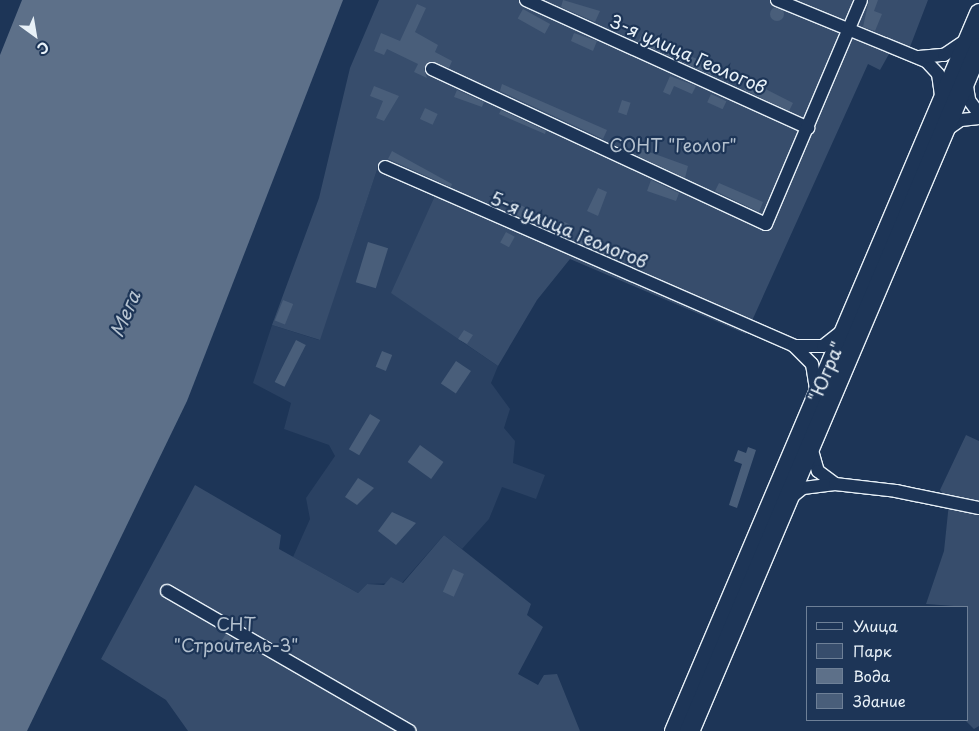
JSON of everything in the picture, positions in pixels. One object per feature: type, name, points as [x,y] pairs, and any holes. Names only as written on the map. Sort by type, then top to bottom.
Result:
[{"type":"highway","name":"\"Югра\"","points":[[689,731],[966,77],[979,13]]},
{"type":"highway","name":"\"Югра\"","points":[[674,731],[941,103],[974,43]]},
{"type":"street","name":"3-я улица Геологов","points":[[526,0],[808,128]]},
{"type":"street","points":[[777,0],[848,31],[917,57],[938,74],[941,103]]},
{"type":"street","points":[[432,69],[766,224],[861,0]]},
{"type":"street","points":[[917,57],[944,55],[974,43]]},
{"type":"street","points":[[966,77],[969,100],[979,114]]},
{"type":"street","points":[[942,135],[961,120],[979,118]]},
{"type":"street","name":"5-я улица Геологов","points":[[384,167],[794,346]]},
{"type":"street","points":[[794,346],[822,346],[846,326]]},
{"type":"street","points":[[794,346],[812,364],[816,396]]},
{"type":"street","points":[[811,443],[818,471],[835,484]]},
{"type":"street","points":[[786,501],[803,488],[835,484],[896,491],[979,508]]},
{"type":"street","points":[[167,591],[409,731]]},
{"type":"shaded area","points":[[380,161],[439,187],[458,339],[498,366],[491,383],[510,409],[504,428],[515,441],[513,463],[545,475],[536,499],[502,487],[489,519],[462,549],[444,535],[402,583],[367,584],[358,593],[293,557],[310,519],[306,498],[335,456],[329,445],[284,429],[291,403],[253,383],[272,325],[319,340]]},
{"type":"green space","name":"СОНТ \"Геолог\"","points":[[379,0],[928,0],[905,60],[889,54],[880,70],[868,64],[746,334],[570,259],[537,300],[498,366],[391,293],[439,187],[387,161],[380,161],[320,340],[272,325],[319,198],[350,68]]},
{"type":"green space","points":[[966,435],[979,441],[979,726],[974,729],[966,721],[969,721],[969,606],[926,604],[944,551],[949,503],[940,490]]},
{"type":"green space","name":"СНТ \"Строитель-3\"","points":[[195,485],[281,535],[279,549],[358,593],[367,584],[384,585],[391,577],[403,583],[444,535],[531,604],[527,615],[543,627],[518,674],[538,685],[544,675],[557,674],[580,731],[188,731],[166,700],[101,659]]},
{"type":"water","name":"Мега","points":[[22,0],[343,0],[187,401],[27,731],[0,731],[0,55]]},
{"type":"building","points":[[563,0],[600,11],[595,22],[561,7]]},
{"type":"building","points":[[869,0],[878,0],[874,11],[882,14],[875,31],[863,27]]},
{"type":"building","points":[[417,4],[426,8],[415,32],[438,45],[435,52],[452,61],[449,68],[428,62],[424,69],[427,78],[414,72],[418,64],[387,49],[384,55],[374,51],[381,33],[400,41]]},
{"type":"building","points":[[774,7],[780,7],[784,14],[780,21],[774,21],[770,17],[770,11]]},
{"type":"building","points":[[523,9],[550,24],[545,34],[518,19]]},
{"type":"building","points":[[643,32],[649,35],[647,39],[715,66],[711,75],[638,42]]},
{"type":"building","points":[[574,33],[597,41],[593,51],[571,41]]},
{"type":"building","points":[[670,76],[696,86],[692,94],[674,86],[670,95],[663,92]]},
{"type":"building","points":[[748,80],[793,103],[789,111],[744,90]]},
{"type":"building","points":[[502,84],[607,130],[603,139],[500,91]]},
{"type":"building","points":[[374,86],[399,96],[384,121],[376,118],[383,101],[370,96]]},
{"type":"building","points":[[457,90],[484,102],[482,107],[454,97]]},
{"type":"building","points":[[711,94],[726,101],[723,109],[707,102]]},
{"type":"building","points":[[622,100],[631,103],[627,115],[618,112]]},
{"type":"building","points":[[425,108],[438,114],[433,125],[420,119]]},
{"type":"building","points":[[501,110],[546,131],[545,134],[499,114]]},
{"type":"building","points":[[641,149],[688,166],[685,178],[638,156]]},
{"type":"building","points":[[392,151],[452,184],[451,187],[388,159]]},
{"type":"building","points":[[651,180],[679,193],[676,201],[647,191]]},
{"type":"building","points":[[719,183],[763,202],[759,212],[715,191]]},
{"type":"building","points":[[598,188],[607,192],[598,216],[587,211]]},
{"type":"building","points":[[512,200],[540,216],[537,224],[508,211]]},
{"type":"building","points":[[562,221],[571,225],[566,237],[557,233]]},
{"type":"building","points":[[506,232],[515,237],[509,247],[500,242]]},
{"type":"building","points":[[582,237],[619,255],[617,260],[579,243]]},
{"type":"building","points":[[368,242],[388,248],[376,288],[356,282]]},
{"type":"building","points":[[283,300],[293,304],[285,325],[275,320]]},
{"type":"building","points":[[464,330],[473,335],[467,344],[458,339]]},
{"type":"building","points":[[296,340],[306,345],[284,387],[275,382]]},
{"type":"building","points":[[382,351],[392,355],[386,371],[376,367]]},
{"type":"building","points":[[456,361],[471,371],[456,393],[441,383]]},
{"type":"building","points":[[370,414],[380,420],[359,455],[349,449]]},
{"type":"building","points":[[420,445],[443,462],[431,479],[408,462]]},
{"type":"building","points":[[748,447],[756,450],[737,508],[729,505],[742,464],[734,461],[738,450],[746,453]]},
{"type":"building","points":[[358,478],[374,488],[357,505],[345,497]]},
{"type":"building","points":[[392,512],[416,523],[396,545],[378,531]]},
{"type":"building","points":[[453,569],[464,574],[454,597],[443,592]]},
{"type":"building","points":[[226,634],[232,638],[222,652],[216,648]]}]
